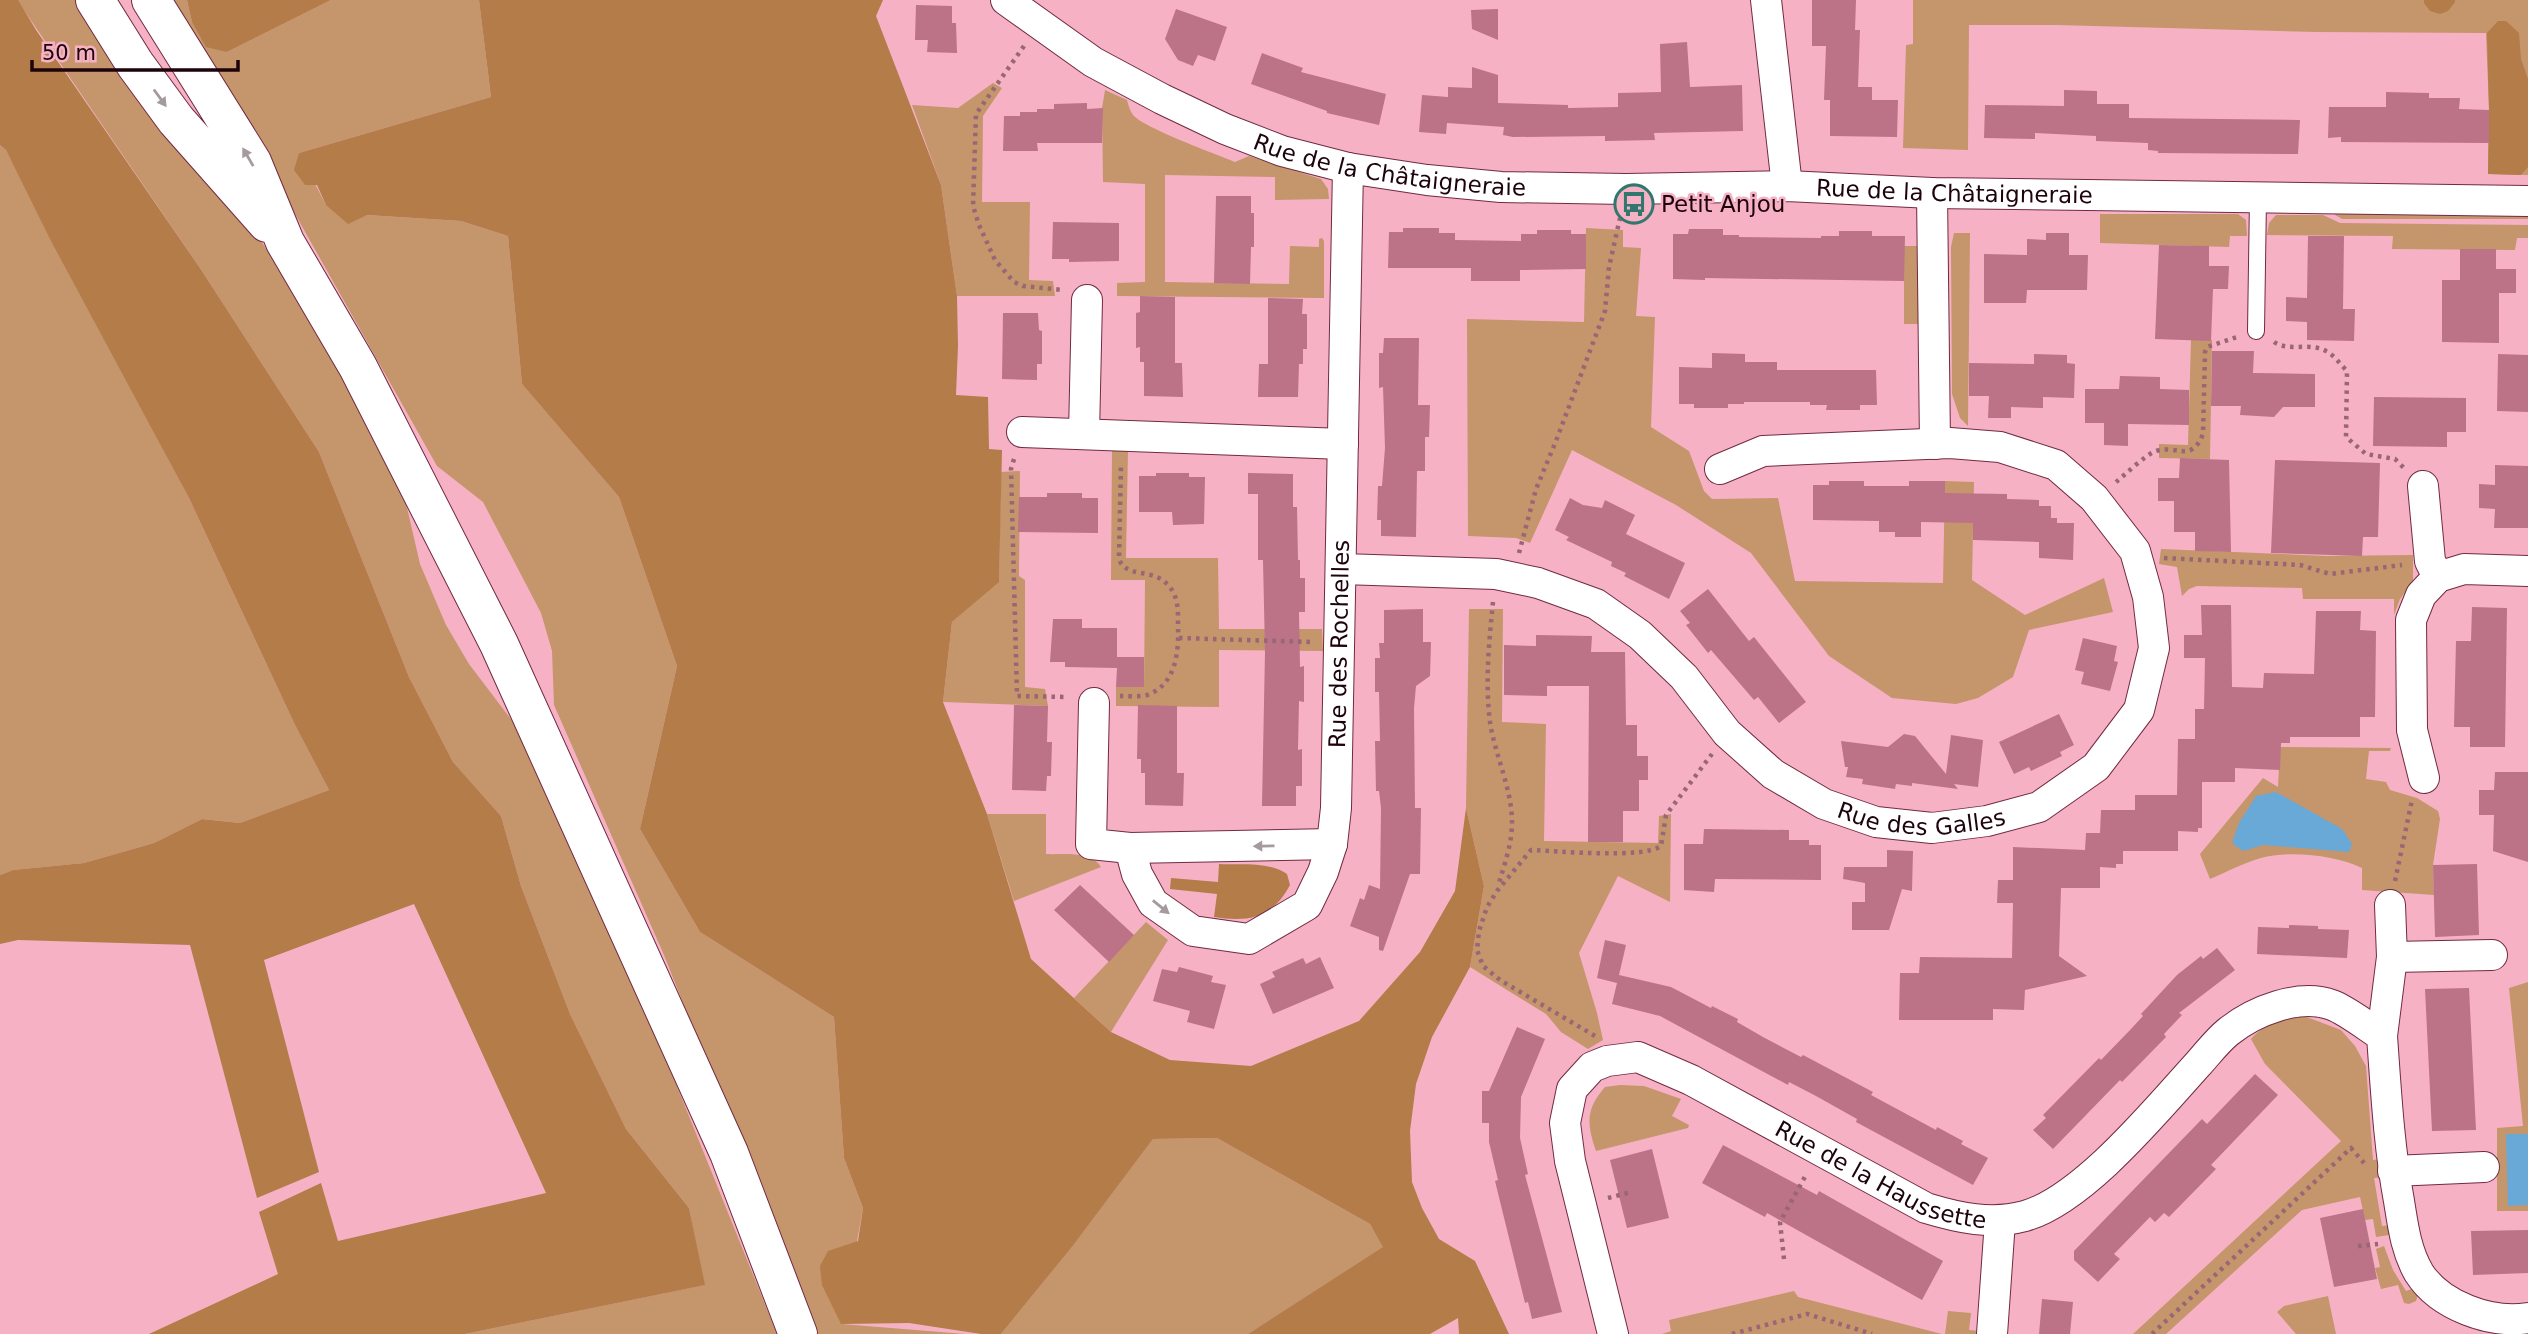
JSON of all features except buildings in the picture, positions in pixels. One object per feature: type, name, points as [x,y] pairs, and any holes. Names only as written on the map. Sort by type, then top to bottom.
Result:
[{"type":"main road","points":[[95,0],[135,64],[176,120],[285,242]]},
{"type":"main road","points":[[151,0],[252,162],[285,242],[358,368],[499,644],[729,1153],[798,1334]]},
{"type":"street","name":"Rue de la Châtaigneraie","points":[[1006,0],[1093,62],[1225,129],[1282,150],[1348,168],[1427,180],[1501,187],[1626,189],[1787,186],[1933,194],[2528,201]]},
{"type":"street","points":[[1766,0],[1787,186]]},
{"type":"street","name":"Rue des Rochelles","points":[[1130,848],[1137,874],[1153,903],[1193,931],[1249,939],[1307,905],[1323,872],[1332,844],[1336,808],[1342,569],[1348,168]]},
{"type":"street","points":[[1933,194],[1934,444]]},
{"type":"street","points":[[1084,434],[1087,300]]},
{"type":"street","points":[[1022,432],[1343,444]]},
{"type":"street","name":"Rue des Galles","points":[[1342,569],[1504,575],[1538,583],[1596,604],[1640,635],[1684,677],[1727,733],[1773,774],[1824,804],[1876,822],[1933,828],[1987,821],[2039,807],[2096,767],[2139,710],[2154,648],[2148,597],[2135,551],[2094,498],[2056,465],[2000,447],[1934,444],[1763,451],[1720,469]]},
{"type":"street","points":[[2423,486],[2434,569],[2411,621],[2412,730],[2424,778]]},
{"type":"street","points":[[2434,569],[2528,571]]},
{"type":"street","points":[[1104,700],[1091,844],[1130,848],[1332,844]]},
{"type":"street","points":[[2390,905],[2392,957],[2382,1036],[2381,1167],[2405,1240],[2420,1274],[2443,1297],[2477,1314],[2515,1320],[2528,1318]]},
{"type":"street","points":[[2392,957],[2492,955]]},
{"type":"street","name":"Rue de la Haussette","points":[[1613,1334],[1570,1161],[1565,1123],[1572,1089],[1592,1067],[1607,1061],[1638,1057],[1691,1080],[1926,1208],[1961,1219],[2000,1221],[2026,1216],[2057,1202],[2115,1154],[2228,1032],[2262,1011],[2297,1001],[2332,1005],[2382,1036]]},
{"type":"street","points":[[2381,1167],[2484,1167]]},
{"type":"street","points":[[1992,1334],[2000,1221]]},
{"type":"lane","points":[[2256,331],[2258,198]]},
{"type":"path","points":[[1039,24],[976,114],[973,206],[995,260],[1014,282],[1023,286],[1061,289],[1087,300]]},
{"type":"path","points":[[1601,1040],[1555,1010],[1500,980],[1483,966],[1478,950],[1479,931],[1507,858],[1512,823],[1506,782],[1490,723],[1487,665],[1504,575],[1605,311],[1609,267],[1626,189]]},
{"type":"path","points":[[2094,498],[2157,451],[2190,451],[2198,446],[2203,434],[2207,347],[2256,331],[2281,347],[2309,346],[2327,351],[2347,371],[2346,437],[2366,454],[2395,459],[2423,486]]},
{"type":"path","points":[[1022,432],[1011,470],[1017,696],[1104,700],[1144,695],[1158,687],[1172,672],[1179,638],[1178,605],[1171,589],[1156,576],[1128,571],[1119,559],[1121,454]]},
{"type":"path","points":[[2135,551],[2159,558],[2300,565],[2330,574],[2434,569]]},
{"type":"path","points":[[1179,638],[1319,642]]},
{"type":"path","points":[[1496,891],[1531,850],[1631,853],[1655,851],[1661,846],[1666,815],[1727,733]]},
{"type":"path","points":[[2390,905],[2411,802],[2424,778]]},
{"type":"path","points":[[2151,1334],[2351,1148],[2363,1163],[2381,1167]]},
{"type":"path","points":[[1784,1259],[1780,1222],[1820,1150]]},
{"type":"path","points":[[1606,1199],[1631,1192]]},
{"type":"path","points":[[1732,1334],[1807,1314],[1872,1334]]},
{"type":"shaded area","points":[[0,0],[18,0],[200,268],[319,452],[409,677],[453,762],[501,816],[521,886],[570,1014],[626,1129],[689,1208],[705,1285],[465,1334],[149,1334],[278,1274],[259,1212],[321,1183],[338,1241],[546,1193],[414,904],[264,960],[319,1172],[257,1198],[190,945],[18,940],[0,944],[0,875],[13,870],[84,863],[154,843],[202,819],[240,823],[329,790],[295,725],[189,498],[50,239],[6,150],[0,145]]},
{"type":"shaded area","points":[[17,0],[84,0],[263,244],[317,328],[402,486],[420,564],[446,625],[469,664],[526,739],[598,891],[777,1334],[465,1334],[704,1285],[689,1208],[626,1129],[570,1014],[521,886],[501,816],[453,762],[409,677],[319,452],[200,268]]},
{"type":"shaded area","points":[[162,0],[187,0],[192,22],[227,52],[331,0],[479,0],[491,97],[299,153],[326,205],[366,215],[461,221],[508,236],[522,384],[619,497],[677,666],[640,829],[700,932],[834,1017],[844,1158],[863,1208],[842,1324],[965,1334],[814,1334],[664,955],[554,705],[552,651],[541,613],[483,502],[437,466],[277,182]]},
{"type":"shaded area","points":[[187,0],[331,0],[227,52],[206,47],[192,22]]},
{"type":"shaded area","points":[[479,0],[883,0],[876,16],[941,185],[957,296],[956,395],[988,397],[989,449],[1002,450],[999,582],[952,622],[943,702],[987,814],[1031,959],[1111,1032],[1170,1060],[1251,1066],[1359,1021],[1420,952],[1455,891],[1466,808],[1484,886],[1470,967],[1432,1037],[1416,1084],[1410,1131],[1412,1182],[1439,1239],[1475,1261],[1509,1334],[1459,1334],[1458,1318],[1430,1334],[1248,1334],[1383,1247],[1370,1224],[1217,1138],[1153,1139],[1072,1247],[1001,1334],[981,1334],[909,1323],[841,1324],[822,1285],[820,1266],[828,1251],[858,1241],[863,1208],[844,1158],[834,1017],[700,932],[640,829],[677,666],[619,497],[522,384],[508,236],[461,221],[367,215],[348,224],[326,205],[317,185],[305,185],[294,170],[299,153],[491,97]]},
{"type":"shaded area","points":[[1913,0],[2528,0],[2528,175],[2488,174],[2486,33],[1969,25],[1968,150],[1903,148],[1906,45],[1913,44]]},
{"type":"shaded area","points":[[2424,0],[2455,2],[2448,11],[2440,14],[2430,11]]},
{"type":"shaded area","points":[[2498,21],[2506,21],[2519,33],[2521,59],[2528,79],[2528,167],[2521,175],[2488,174],[2487,33]]},
{"type":"shaded area","points":[[993,83],[1002,88],[983,116],[982,202],[1030,202],[1029,280],[1053,281],[1055,296],[957,296],[941,185],[912,105],[958,108]]},
{"type":"shaded area","points":[[1105,90],[1127,100],[1133,115],[1165,133],[1235,162],[1249,156],[1321,179],[1328,189],[1329,199],[1275,200],[1275,177],[1165,175],[1165,282],[1289,284],[1290,246],[1319,247],[1319,239],[1322,238],[1324,298],[1117,296],[1117,283],[1145,282],[1145,184],[1103,182],[1102,108]]},
{"type":"shaded area","points":[[0,145],[6,150],[189,498],[295,725],[329,790],[240,823],[202,819],[154,843],[84,863],[13,870],[0,875]]},
{"type":"shaded area","points":[[2327,210],[2528,212],[2528,219],[2342,219]]},
{"type":"shaded area","points":[[2100,214],[2238,214],[2246,220],[2247,236],[2230,236],[2229,247],[2100,243]]},
{"type":"shaded area","points":[[2276,215],[2323,215],[2340,223],[2528,225],[2528,238],[2517,238],[2515,250],[2392,249],[2393,236],[2267,235],[2269,223]]},
{"type":"shaded area","points":[[1586,228],[1623,230],[1623,247],[1641,248],[1636,316],[1655,317],[1651,427],[1689,451],[1704,491],[1712,499],[1778,498],[1795,581],[1943,583],[1945,481],[1974,482],[1972,580],[2025,615],[2104,578],[2113,612],[2029,630],[2013,677],[1978,698],[1956,704],[1892,698],[1829,656],[1751,553],[1676,505],[1572,450],[1530,543],[1516,538],[1468,536],[1467,319],[1584,322]]},
{"type":"shaded area","points":[[1954,233],[1970,233],[1968,426],[1960,418],[1952,394],[1951,247]]},
{"type":"shaded area","points":[[1904,246],[1921,246],[1920,324],[1904,324]]},
{"type":"shaded area","points":[[2191,340],[2212,340],[2210,459],[2159,458],[2159,444],[2188,445]]},
{"type":"shaded area","points":[[1128,450],[1126,558],[1218,558],[1219,629],[1322,629],[1323,651],[1219,650],[1219,707],[1116,706],[1116,687],[1144,687],[1145,580],[1111,580],[1112,451]]},
{"type":"shaded area","points":[[1020,471],[1019,576],[1025,580],[1025,687],[1045,689],[1048,706],[943,702],[952,622],[999,581],[1001,472]]},
{"type":"shaded area","points":[[2161,549],[2327,556],[2413,555],[2413,581],[2400,599],[2394,615],[2394,599],[2303,599],[2302,588],[2197,586],[2182,596],[2177,567],[2159,564]]},
{"type":"shaded area","points":[[1469,609],[1503,609],[1502,722],[1546,724],[1544,841],[1658,843],[1659,816],[1671,814],[1670,902],[1618,876],[1579,953],[1603,1040],[1588,1049],[1561,1032],[1546,1014],[1470,967],[1484,886],[1466,808]]},
{"type":"shaded area","points":[[2280,747],[2391,748],[2390,751],[2369,751],[2366,779],[2386,782],[2390,790],[2417,798],[2438,811],[2440,819],[2433,865],[2434,895],[2362,890],[2362,868],[2312,855],[2285,854],[2261,858],[2210,879],[2200,854],[2263,778],[2278,787]]},
{"type":"shaded area","points":[[987,814],[1046,814],[1046,854],[1084,856],[1091,858],[1101,867],[1014,901]]},
{"type":"shaded area","points":[[1219,864],[1271,867],[1287,874],[1290,885],[1267,911],[1258,916],[1238,919],[1214,917],[1217,894],[1170,889],[1171,878],[1218,882]]},
{"type":"shaded area","points":[[1146,922],[1168,940],[1111,1032],[1074,998]]},
{"type":"shaded area","points":[[2528,982],[2528,1211],[2497,1211],[2497,1128],[2523,1126],[2509,988]]},
{"type":"shaded area","points":[[2304,1016],[2341,1030],[2355,1046],[2366,1066],[2373,1160],[2382,1159],[2385,1177],[2374,1178],[2382,1226],[2393,1225],[2395,1234],[2376,1237],[2373,1219],[2365,1220],[2360,1197],[2302,1210],[2166,1334],[2133,1334],[2341,1141],[2265,1064],[2251,1039],[2275,1022]]},
{"type":"shaded area","points":[[1644,1086],[1681,1099],[1672,1116],[1689,1125],[1688,1128],[1596,1151],[1590,1125],[1591,1110],[1605,1087]]},
{"type":"shaded area","points":[[1217,1138],[1370,1224],[1384,1247],[1248,1334],[1001,1334],[1072,1247],[1153,1139]]},
{"type":"shaded area","points":[[2384,1246],[2393,1270],[2406,1291],[2417,1287],[2416,1301],[2404,1303],[2398,1285],[2381,1289],[2375,1268],[2380,1267],[2376,1249]]},
{"type":"shaded area","points":[[1794,1291],[1798,1297],[1942,1334],[1662,1334],[1671,1331],[1669,1320]]},
{"type":"shaded area","points":[[2328,1296],[2336,1334],[2296,1334],[2277,1312],[2284,1306]]},
{"type":"shaded area","points":[[1948,1311],[1971,1313],[1969,1330],[1980,1331],[1979,1334],[1945,1334]]},
{"type":"water","points":[[2276,792],[2342,829],[2352,844],[2349,852],[2263,845],[2243,851],[2232,843],[2239,823],[2256,796]]},
{"type":"water","points":[[2506,1134],[2528,1134],[2528,1205],[2508,1206]]},
{"type":"place","name":"Petit Anjou","points":[[1634,204]]}]
